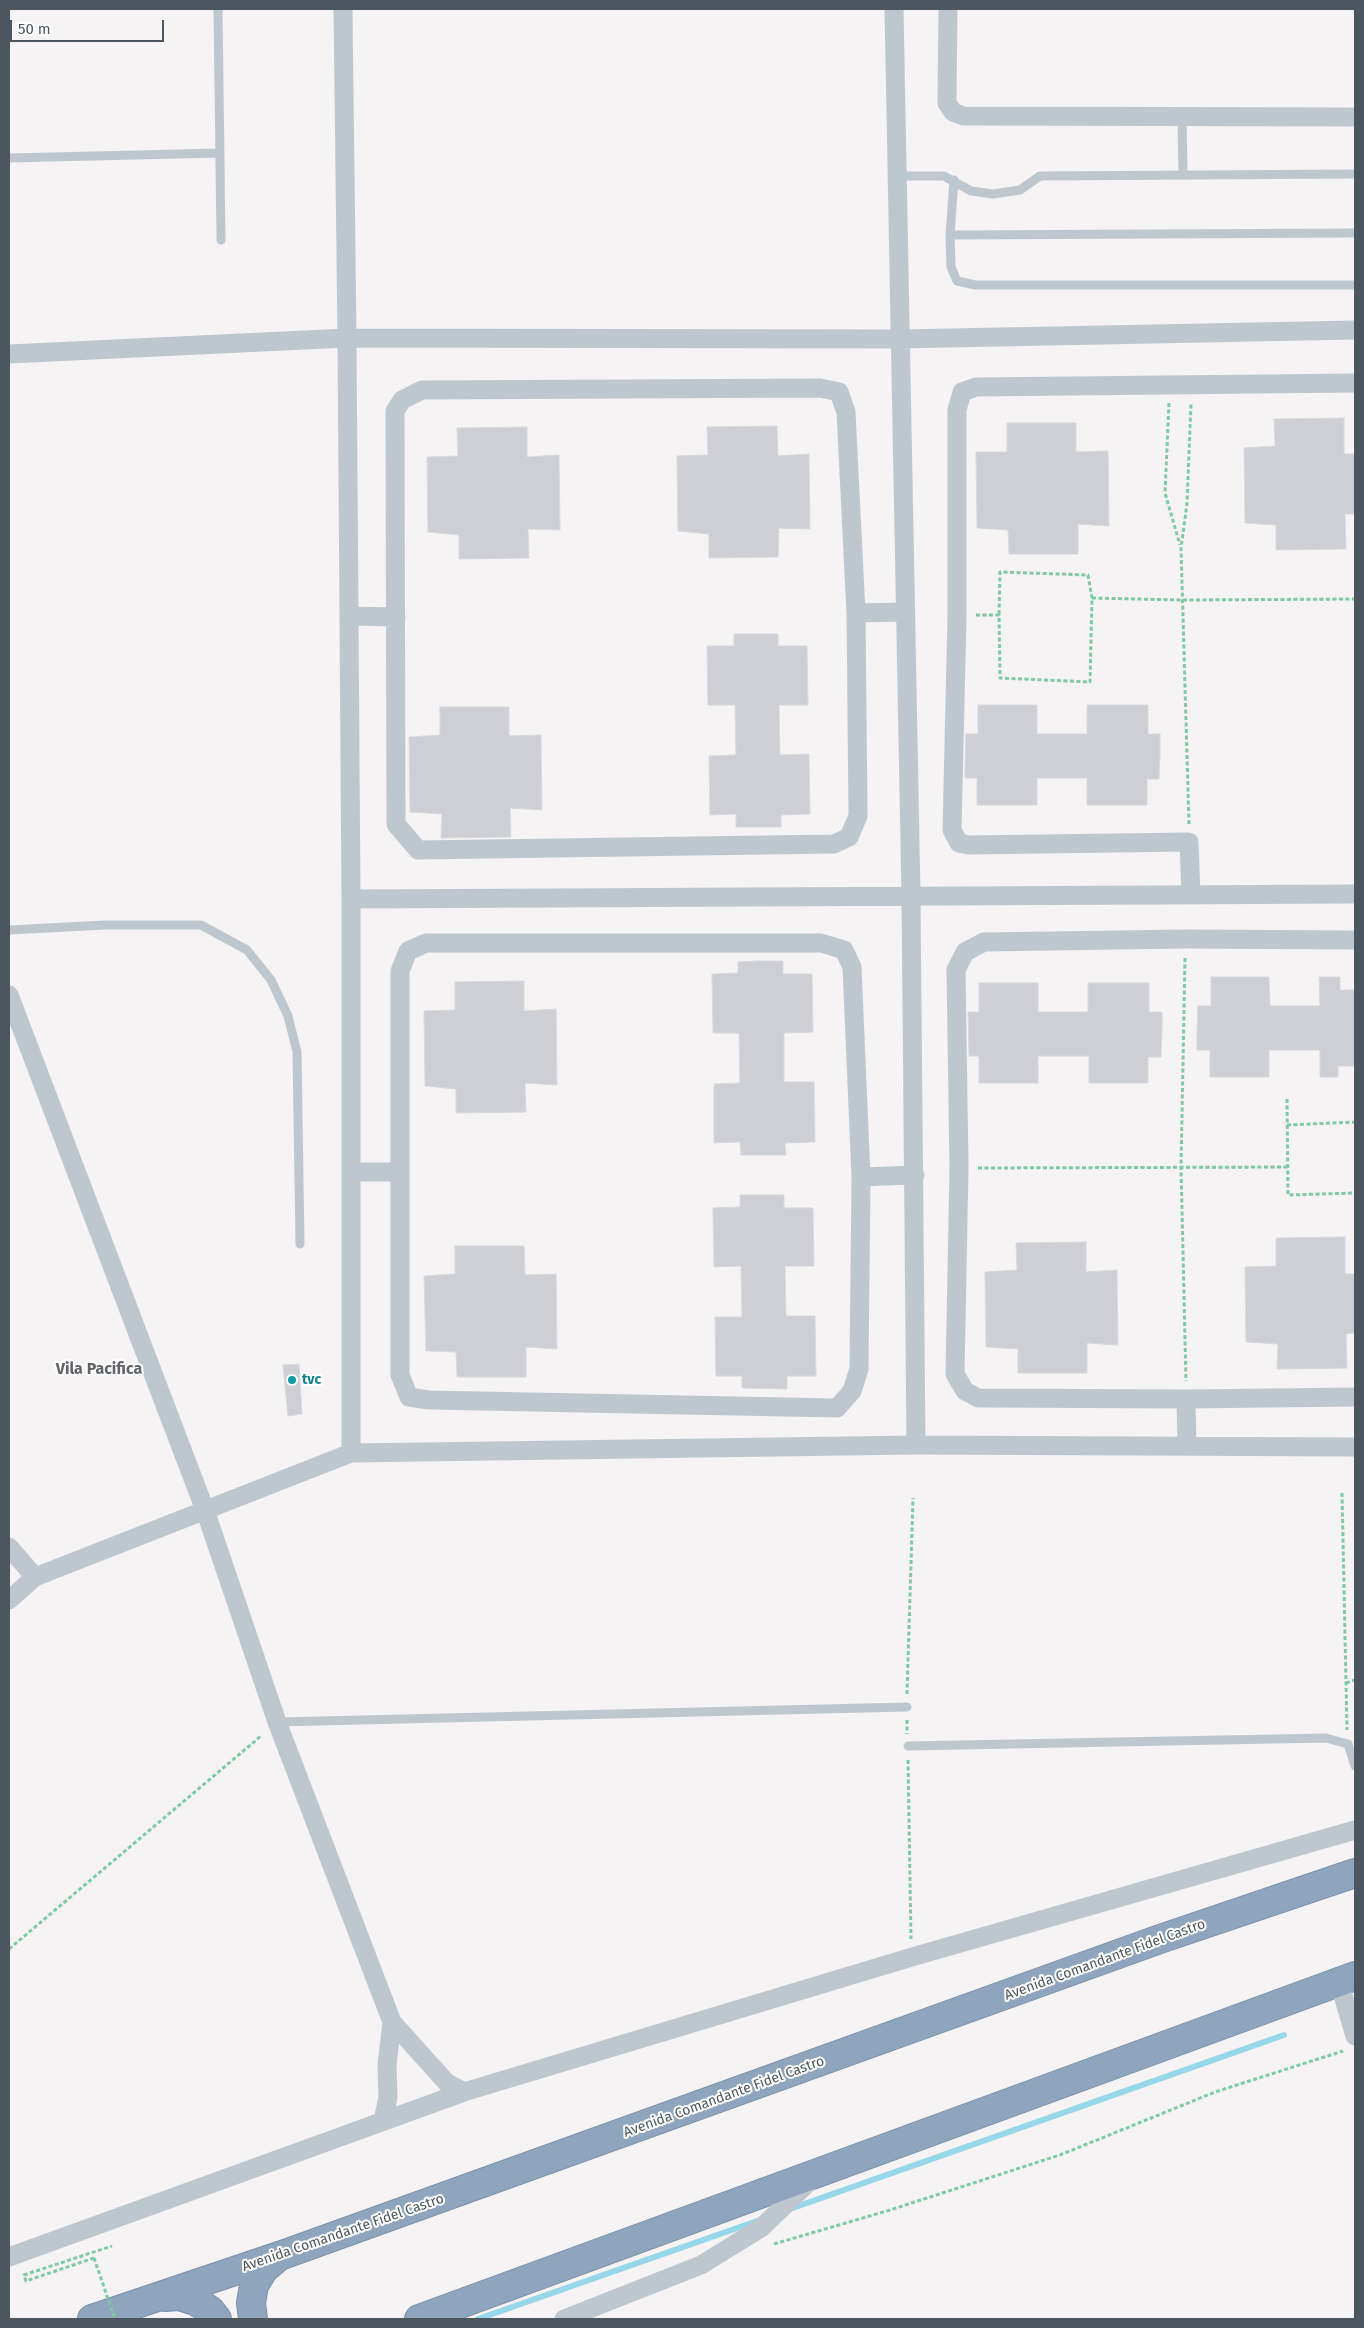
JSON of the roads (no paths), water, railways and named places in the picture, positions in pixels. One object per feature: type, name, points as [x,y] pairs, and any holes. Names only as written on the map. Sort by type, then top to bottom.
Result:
[{"type":"highway","name":"Avenida Comandante Fidel Castro","points":[[92,2319],[285,2254],[1160,1939],[1355,1873]]},
{"type":"highway","points":[[419,2319],[1347,1979]]},
{"type":"highway","points":[[253,2319],[251,2303],[254,2285],[270,2263],[285,2254]]},
{"type":"highway","points":[[153,2299],[170,2296],[187,2298],[203,2305],[217,2319]]},
{"type":"street","points":[[342,9],[347,338],[351,899],[351,1453]]},
{"type":"street","points":[[894,9],[911,896],[916,1445]]},
{"type":"street","points":[[948,9],[947,103],[953,112],[964,116],[1355,117]]},
{"type":"street","points":[[9,354],[347,338],[899,339],[1355,330]]},
{"type":"street","points":[[1191,895],[1190,842],[968,845],[959,843],[952,830],[957,616],[956,410],[962,392],[976,387],[1355,383]]},
{"type":"street","points":[[820,388],[840,392],[846,412],[856,614],[858,816],[849,837],[834,844],[418,850],[396,824],[396,617],[395,411],[402,400],[422,390],[820,388]]},
{"type":"street","points":[[856,614],[905,612]]},
{"type":"street","points":[[349,616],[396,617]]},
{"type":"street","points":[[351,899],[1355,894]]},
{"type":"street","points":[[1355,940],[1186,939],[984,942],[965,952],[956,970],[959,1168],[955,1374],[965,1391],[978,1398],[1186,1400],[1355,1397]]},
{"type":"street","points":[[426,943],[821,943],[844,950],[852,967],[861,1177],[859,1368],[852,1391],[837,1408],[429,1400],[409,1397],[400,1375],[400,1172],[400,970],[408,951],[426,943]]},
{"type":"street","points":[[9,995],[205,1510],[277,1722],[392,2022],[447,2083],[464,2092]]},
{"type":"street","points":[[351,1172],[400,1172]]},
{"type":"street","points":[[861,1177],[915,1175]]},
{"type":"street","points":[[1186,1400],[1187,1446]]},
{"type":"street","points":[[9,1600],[35,1577],[351,1453],[916,1445],[1355,1447]]},
{"type":"street","points":[[9,1547],[35,1577]]},
{"type":"street","points":[[9,2257],[464,2092],[912,1957],[1355,1830]]},
{"type":"street","points":[[1347,1979],[1351,2043]]},
{"type":"street","points":[[383,2121],[388,2098],[387,2065],[392,2022]]},
{"type":"street","points":[[564,2319],[700,2265],[761,2228],[817,2174]]},
{"type":"lane","points":[[218,9],[221,240]]},
{"type":"lane","points":[[1182,116],[1183,175]]},
{"type":"lane","points":[[9,158],[220,153]]},
{"type":"lane","points":[[897,176],[944,176],[971,191],[993,194],[1020,190],[1040,176],[1355,174]]},
{"type":"lane","points":[[954,180],[950,235],[951,267],[957,280],[975,285],[1355,284]]},
{"type":"lane","points":[[950,235],[1355,233]]},
{"type":"lane","points":[[9,930],[105,925],[201,925],[248,950],[271,980],[288,1016],[297,1052],[300,1244]]},
{"type":"lane","points":[[277,1722],[907,1707]]},
{"type":"lane","points":[[908,1746],[1326,1738],[1348,1744],[1355,1766]]},
{"type":"waterway","points":[[790,2209],[1284,2035]]},
{"type":"waterway","points":[[478,2319],[760,2220]]},
{"type":"place","name":"tvc","points":[[292,1380]]},
{"type":"district","name":"Vila Pacifica","points":[[99,1370]]}]
